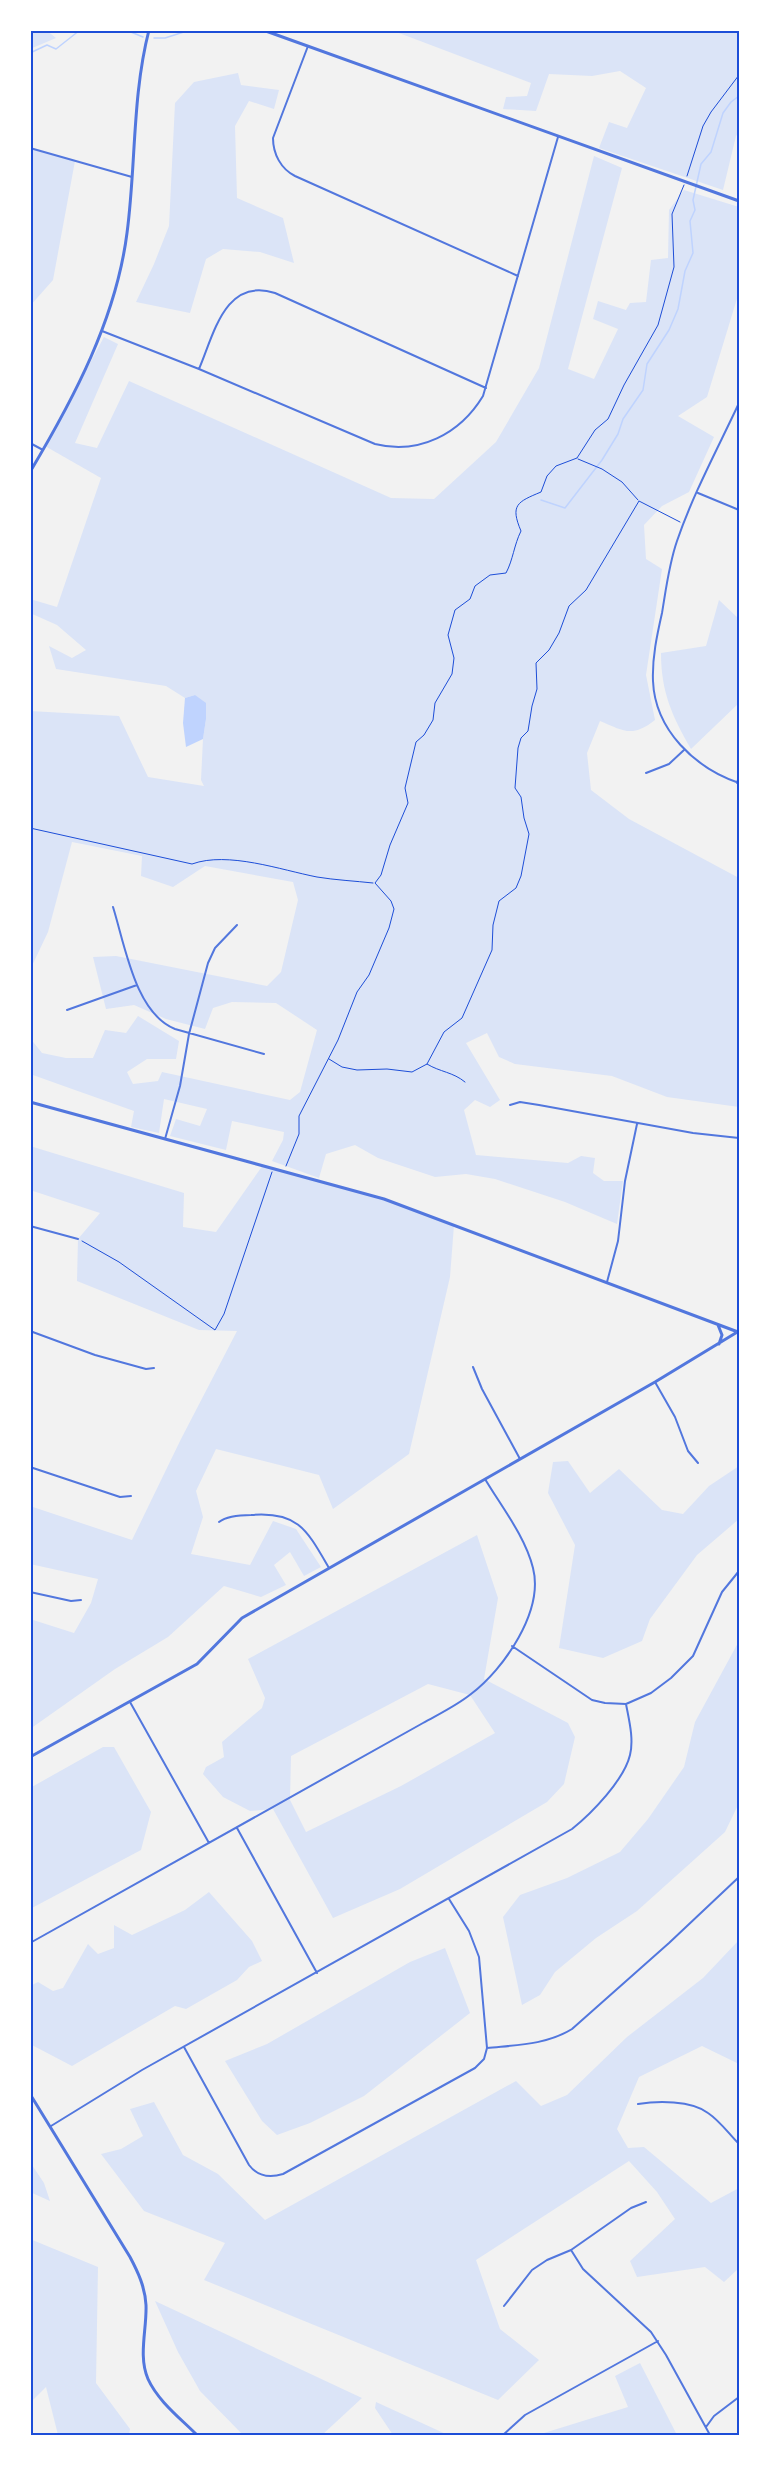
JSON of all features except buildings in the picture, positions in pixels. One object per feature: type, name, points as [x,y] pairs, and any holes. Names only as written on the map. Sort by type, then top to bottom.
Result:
[{"type":"street","points":[[30,472],[70,402],[109,311],[122,259],[132,177],[139,80],[149,30]]},
{"type":"street","points":[[263,30],[739,201]]},
{"type":"street","points":[[308,46],[273,138],[274,148],[285,170],[296,177],[518,276]]},
{"type":"street","points":[[101,331],[199,369],[356,437],[390,447],[424,444],[457,427],[477,406],[486,388],[558,136]]},
{"type":"street","points":[[30,148],[132,177]]},
{"type":"street","points":[[199,369],[231,301],[248,291],[261,290],[275,293],[486,388]]},
{"type":"street","points":[[739,403],[676,543],[656,642],[653,679],[654,690],[663,716],[684,750],[708,769],[738,783],[739,777]]},
{"type":"street","points":[[30,443],[43,450]]},
{"type":"street","points":[[698,493],[739,510]]},
{"type":"street","points":[[646,772],[669,764],[684,750]]},
{"type":"street","points":[[113,907],[137,985],[150,1012],[168,1026],[189,1034],[264,1054]]},
{"type":"street","points":[[165,1139],[180,1086],[189,1034],[211,954],[237,925]]},
{"type":"street","points":[[67,1010],[137,985]]},
{"type":"street","points":[[30,1102],[386,1200],[739,1331]]},
{"type":"street","points":[[510,1105],[520,1102],[637,1124],[739,1138]]},
{"type":"street","points":[[607,1282],[618,1241],[625,1181],[637,1124]]},
{"type":"street","points":[[30,1226],[78,1239]]},
{"type":"street","points":[[717,1323],[722,1335],[718,1344]]},
{"type":"street","points":[[30,1331],[95,1355],[146,1369],[154,1368]]},
{"type":"street","points":[[30,1757],[197,1664],[215,1648],[236,1622],[655,1382],[739,1331]]},
{"type":"street","points":[[473,1367],[482,1389],[520,1459]]},
{"type":"street","points":[[655,1382],[675,1416],[688,1451],[698,1463]]},
{"type":"street","points":[[30,1467],[120,1497],[131,1496]]},
{"type":"street","points":[[30,1943],[470,1695],[497,1667],[512,1646],[531,1610],[536,1583],[533,1565],[519,1535],[485,1479]]},
{"type":"street","points":[[219,1522],[231,1517],[258,1514],[275,1514],[290,1519],[307,1531],[329,1568]]},
{"type":"street","points":[[512,1646],[592,1700],[626,1704],[661,1686],[693,1656],[722,1592],[739,1571]]},
{"type":"street","points":[[30,1592],[71,1602],[81,1600]]},
{"type":"street","points":[[129,1702],[209,1844]]},
{"type":"street","points":[[51,2126],[184,2047],[566,1832],[594,1809],[619,1778],[630,1756],[631,1731],[626,1704]]},
{"type":"street","points":[[237,1828],[317,1972]]},
{"type":"street","points":[[487,2048],[533,2043],[555,2038],[572,2029],[662,1950],[739,1877]]},
{"type":"street","points":[[184,2047],[249,2165],[256,2173],[270,2176],[283,2174],[475,2068],[484,2059],[487,2048],[479,1957],[468,1931],[449,1898]]},
{"type":"street","points":[[30,2094],[141,2278],[146,2305],[143,2358],[149,2380],[162,2400],[197,2435]]},
{"type":"street","points":[[638,2104],[660,2101],[701,2109],[708,2113],[739,2144]]},
{"type":"street","points":[[504,2306],[532,2270],[547,2260],[571,2250],[631,2208],[646,2202]]},
{"type":"street","points":[[571,2250],[583,2269],[645,2326],[658,2341],[710,2435]]},
{"type":"street","points":[[503,2435],[525,2415],[658,2341]]},
{"type":"street","points":[[706,2427],[714,2416],[739,2397]]},
{"type":"path","points":[[375,883],[381,875],[390,844],[408,803],[405,788],[416,742],[424,735],[433,720],[435,703],[452,674],[454,658],[448,635],[455,610],[470,599],[475,586],[490,575],[506,573],[521,531],[514,515],[515,510],[524,499],[541,492],[547,476],[556,466],[577,458],[595,430],[608,419],[624,385],[658,325],[674,267],[672,214],[687,183],[703,126],[739,75]]},
{"type":"path","points":[[577,458],[583,463],[602,469],[622,482],[639,501],[683,524]]},
{"type":"path","points":[[327,1058],[342,1067],[357,1070],[387,1069],[412,1072],[427,1065],[444,1032],[462,1018],[492,950],[499,901],[516,888],[521,876],[529,834],[521,797],[515,788],[518,748],[521,738],[528,731],[537,689],[536,663],[549,650],[559,633],[569,606],[586,590],[639,501]]},
{"type":"path","points":[[30,828],[192,864],[202,860],[227,860],[319,877],[375,883],[391,901],[394,909],[388,928],[369,975],[357,992],[338,1040],[299,1116],[299,1134],[284,1171]]},
{"type":"path","points":[[427,1065],[445,1070],[465,1082]]},
{"type":"path","points":[[78,1239],[119,1262],[215,1330],[224,1314],[241,1260],[251,1239],[272,1171]]},
{"type":"shaded area","points":[[30,30],[46,30],[56,38],[30,49]]},
{"type":"shaded area","points":[[391,30],[739,30],[739,132],[736,136],[723,190],[599,148],[609,122],[627,128],[646,88],[620,71],[592,76],[549,74],[536,111],[503,109],[506,97],[527,96],[531,83]]},
{"type":"shaded area","points":[[238,73],[241,85],[279,90],[274,109],[249,101],[235,126],[237,198],[283,218],[294,263],[260,252],[223,249],[206,259],[190,313],[136,302],[169,226],[175,103],[194,82]]},
{"type":"shaded area","points":[[30,148],[75,161],[53,280],[30,306]]},
{"type":"shaded area","points":[[594,156],[622,168],[568,369],[594,379],[618,329],[593,319],[598,301],[626,310],[630,303],[646,302],[651,260],[668,258],[669,210],[684,190],[739,207],[739,292],[707,397],[678,416],[714,437],[689,492],[662,506],[644,525],[646,559],[662,569],[646,675],[655,720],[634,731],[615,728],[600,721],[587,753],[591,790],[629,819],[739,878],[739,1107],[667,1097],[612,1076],[515,1064],[499,1057],[487,1033],[466,1043],[500,1100],[490,1107],[475,1100],[464,1110],[476,1155],[568,1163],[581,1156],[595,1158],[593,1173],[604,1181],[623,1181],[617,1224],[565,1202],[495,1179],[466,1174],[435,1177],[378,1158],[355,1145],[326,1154],[319,1178],[272,1161],[283,1140],[284,1132],[232,1121],[226,1150],[170,1136],[176,1119],[200,1126],[207,1109],[164,1099],[159,1133],[131,1127],[134,1111],[30,1074],[30,1038],[42,1053],[66,1058],[93,1058],[105,1030],[126,1033],[138,1016],[179,1041],[176,1059],[147,1059],[127,1072],[133,1084],[158,1081],[162,1072],[290,1100],[300,1092],[317,1030],[276,1003],[232,1002],[213,1008],[205,1029],[166,1019],[134,1005],[106,1009],[93,957],[116,956],[267,986],[281,972],[298,900],[293,882],[205,866],[173,887],[141,876],[142,856],[72,842],[48,932],[30,970],[30,711],[119,716],[148,777],[204,786],[201,780],[206,719],[195,695],[185,698],[166,686],[56,669],[49,646],[72,658],[86,650],[57,625],[30,613],[30,599],[57,607],[101,478],[45,446],[104,337],[118,344],[75,443],[97,448],[129,381],[391,498],[434,499],[496,442],[539,368]]},
{"type":"shaded area","points":[[719,600],[739,619],[739,703],[691,749],[678,726],[665,692],[661,653],[706,646]]},
{"type":"shaded area","points":[[30,1146],[184,1193],[183,1227],[216,1232],[263,1165],[384,1199],[454,1225],[450,1277],[409,1454],[333,1509],[319,1475],[216,1449],[196,1491],[203,1517],[191,1554],[250,1565],[273,1521],[296,1529],[321,1567],[304,1576],[290,1552],[274,1565],[286,1585],[261,1597],[224,1586],[168,1637],[115,1669],[30,1729],[30,1619],[74,1633],[91,1603],[98,1579],[30,1564],[30,1506],[132,1540],[237,1331],[199,1330],[77,1281],[78,1239],[100,1213],[30,1190]]},
{"type":"shaded area","points":[[568,1461],[590,1493],[619,1469],[662,1510],[683,1514],[709,1486],[739,1466],[739,1519],[697,1555],[650,1619],[642,1641],[603,1658],[559,1648],[575,1545],[548,1493],[553,1462]]},
{"type":"shaded area","points":[[477,1535],[498,1598],[484,1679],[568,1723],[575,1737],[564,1784],[547,1802],[400,1889],[333,1918],[273,1809],[250,1811],[223,1797],[203,1774],[206,1767],[224,1757],[222,1742],[262,1708],[265,1698],[248,1659]],"holes":[[[428,1684],[470,1695],[495,1733],[401,1786],[306,1832],[290,1800],[291,1756]]]},
{"type":"shaded area","points":[[739,1641],[739,1803],[725,1832],[637,1911],[596,1938],[555,1972],[540,1995],[522,2005],[503,1917],[520,1895],[567,1878],[620,1852],[648,1819],[684,1767],[695,1722]]},
{"type":"shaded area","points":[[103,1747],[114,1747],[151,1812],[141,1850],[30,1909],[30,1788]]},
{"type":"shaded area","points":[[209,1892],[252,1941],[262,1961],[249,1967],[237,1980],[186,2009],[175,2006],[72,2066],[30,2044],[30,1986],[38,1982],[53,1991],[63,1988],[88,1944],[98,1954],[114,1948],[114,1925],[132,1935],[185,1910]]},
{"type":"shaded area","points":[[739,1940],[739,2064],[702,2046],[639,2077],[617,2129],[628,2148],[644,2147],[711,2203],[739,2188],[739,2268],[724,2282],[705,2267],[637,2277],[630,2261],[675,2219],[657,2192],[629,2161],[476,2260],[500,2329],[539,2360],[498,2400],[204,2280],[225,2243],[144,2211],[101,2154],[121,2149],[143,2136],[130,2109],[154,2102],[183,2155],[218,2174],[265,2220],[516,2081],[541,2106],[567,2095],[627,2037],[703,1978]]},
{"type":"shaded area","points":[[445,1948],[470,2013],[364,2096],[310,2123],[277,2135],[262,2121],[225,2061],[267,2044],[410,1962]]},
{"type":"shaded area","points":[[30,2162],[44,2183],[50,2201],[30,2192]]},
{"type":"shaded area","points":[[30,2239],[98,2267],[96,2383],[130,2429],[129,2435],[58,2435],[46,2387],[30,2403]]},
{"type":"shaded area","points":[[155,2301],[362,2398],[322,2435],[243,2435],[200,2391],[178,2352]]},
{"type":"shaded area","points":[[640,2363],[677,2435],[550,2435],[544,2433],[628,2407],[615,2376]]},
{"type":"shaded area","points":[[376,2402],[448,2435],[393,2435],[375,2408]]},
{"type":"water","points":[[195,695],[206,703],[203,739],[186,747],[183,723],[185,698]]},
{"type":"waterway","points":[[30,53],[47,45],[56,49],[80,30]]},
{"type":"waterway","points":[[126,30],[143,37]]},
{"type":"waterway","points":[[154,38],[165,38],[190,30]]},
{"type":"waterway","points":[[541,500],[565,508],[602,460],[618,434],[623,419],[643,390],[647,364],[669,330],[678,309],[685,271],[693,253],[690,221],[695,210],[693,200],[701,164],[711,152],[723,113],[739,96]]}]
